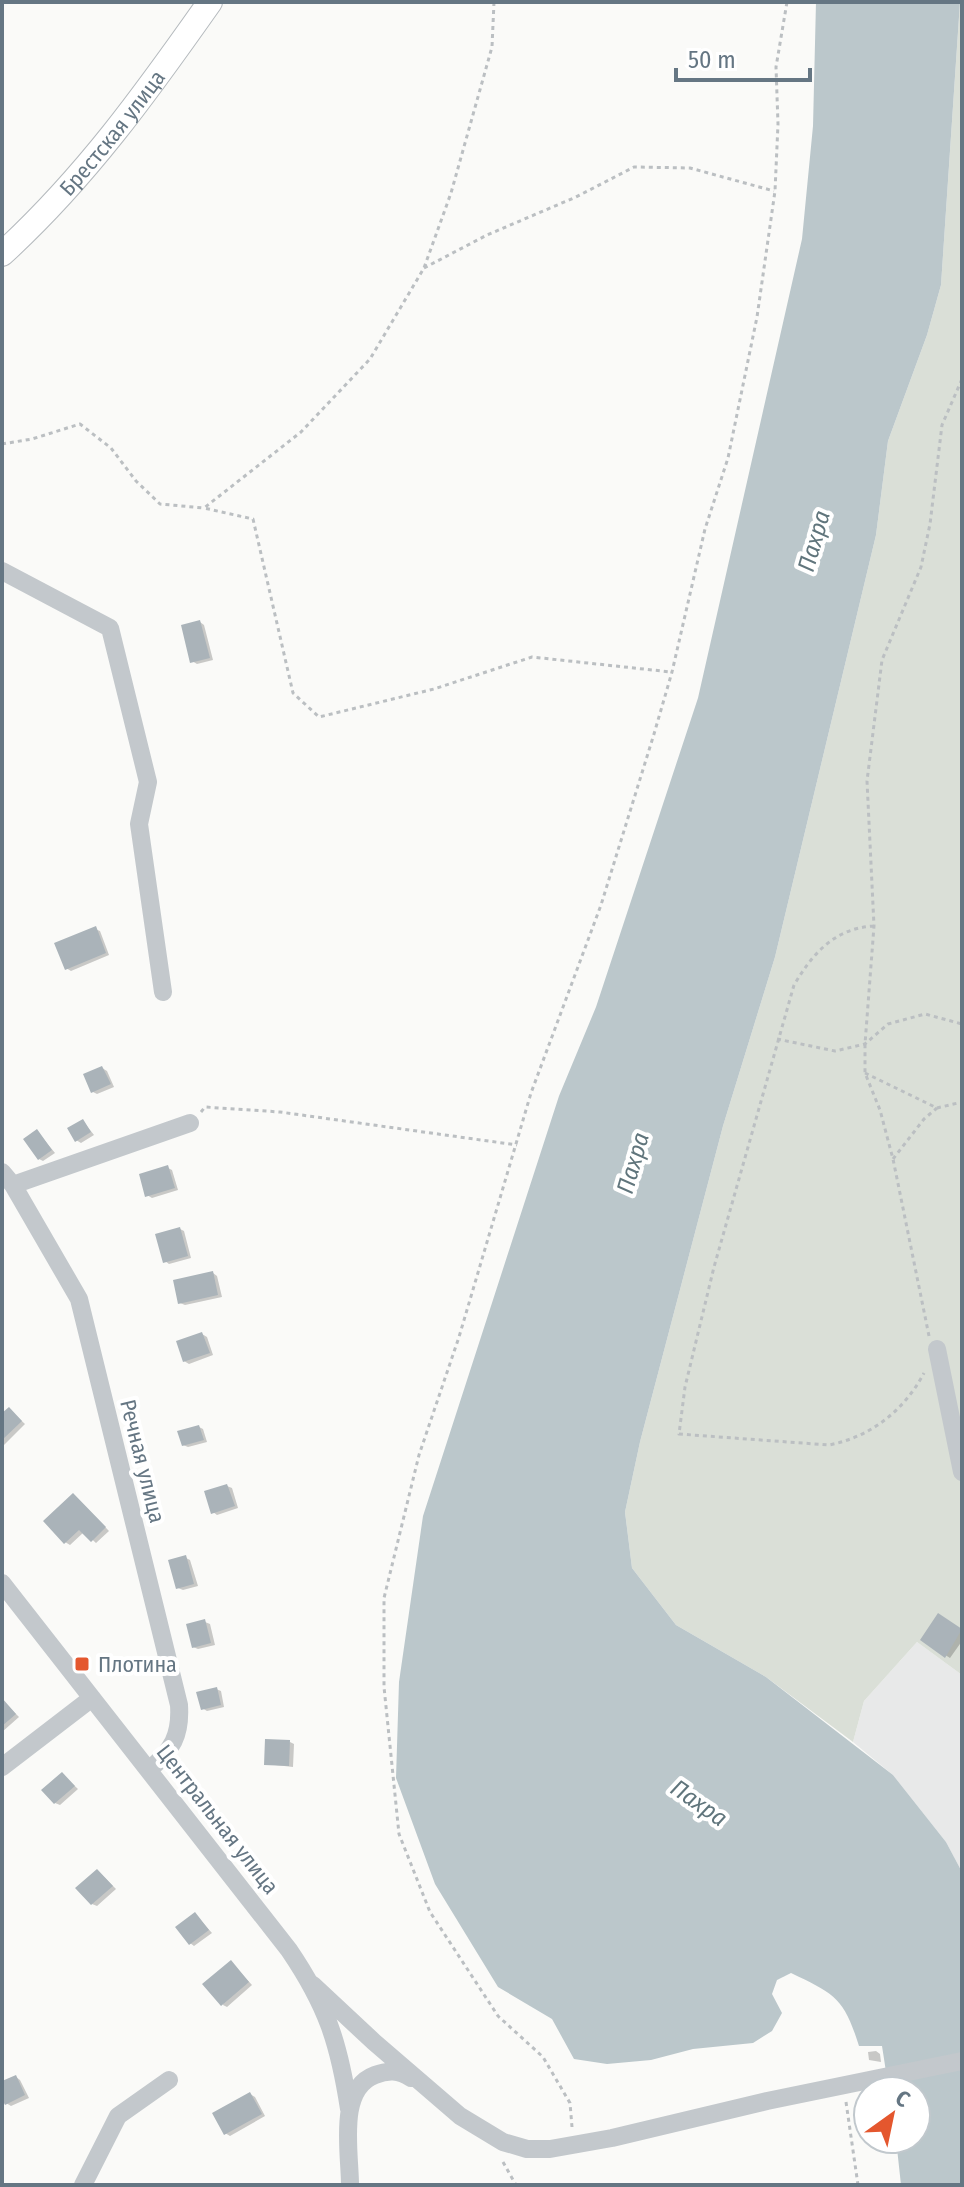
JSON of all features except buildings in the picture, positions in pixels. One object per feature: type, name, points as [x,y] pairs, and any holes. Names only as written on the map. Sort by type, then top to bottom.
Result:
[{"type":"main road","name":"Брестская улица","points":[[2,254],[101,152],[210,2]]},
{"type":"street","points":[[2,571],[110,628],[148,782],[139,824],[163,992]]},
{"type":"street","points":[[8,1179],[190,1123]]},
{"type":"street","name":"Речная улица","points":[[8,1179],[79,1299],[179,1705],[180,1725],[173,1743],[149,1770]]},
{"type":"street","points":[[937,1349],[962,1472]]},
{"type":"street","name":"Центральная улица","points":[[2,1583],[289,1950],[313,1985],[329,2021],[343,2069],[349,2109],[350,2185]]},
{"type":"street","points":[[2,1767],[92,1698]]},
{"type":"street","points":[[313,1985],[460,2116],[503,2142],[527,2149],[574,2146],[962,2061]]},
{"type":"street","points":[[349,2109],[354,2091],[365,2078],[384,2071],[402,2072],[420,2083]]},
{"type":"street","points":[[83,2185],[118,2116],[169,2080]]},
{"type":"path","points":[[204,508],[301,432],[370,359],[424,268],[451,193],[492,47],[494,2]]},
{"type":"path","points":[[574,2146],[570,2103],[543,2057],[498,2016],[430,1912],[399,1834],[384,1687],[384,1598],[419,1455],[459,1337],[542,1063],[601,905],[672,672],[705,529],[728,458],[757,317],[775,191],[778,124],[776,67],[787,2]]},
{"type":"path","points":[[424,268],[487,235],[576,197],[634,167],[690,168],[775,191]]},
{"type":"path","points":[[874,926],[855,927],[841,933],[807,963],[794,985],[714,1267],[685,1387],[679,1434],[829,1445],[851,1441],[867,1434],[907,1399],[937,1349],[927,1334],[893,1159],[880,1110],[865,1073],[874,926],[867,781],[882,660],[921,567],[930,524],[942,425],[962,379]]},
{"type":"path","points":[[2,444],[32,439],[80,424],[111,448],[136,481],[160,504],[204,508],[253,519],[293,693],[319,717],[434,689],[532,657],[672,672]]},
{"type":"path","points":[[777,1039],[835,1051],[865,1044],[888,1024],[925,1014],[962,1024]]},
{"type":"path","points":[[865,1073],[937,1108]]},
{"type":"path","points":[[893,1159],[924,1119],[937,1108],[962,1102]]},
{"type":"path","points":[[190,1123],[205,1107],[280,1112],[517,1145]]},
{"type":"path","points":[[844,2085],[858,2185]]},
{"type":"path","points":[[503,2142],[503,2164],[516,2185]]},
{"type":"shaded area","points":[[960,2],[962,1675],[917,1642],[864,1701],[853,1742],[766,1677],[676,1625],[632,1568],[625,1512],[640,1442],[723,1126],[775,957],[876,535],[888,441],[927,335],[941,285]]},
{"type":"shaded area","points":[[917,1642],[962,1675],[962,1872],[946,1842],[893,1775],[853,1742],[864,1701]]},
{"type":"water","name":"Пахра","points":[[816,2],[960,2],[941,285],[927,335],[888,441],[876,535],[775,957],[723,1126],[640,1442],[625,1512],[632,1568],[676,1625],[766,1677],[893,1775],[946,1842],[962,1872],[962,2185],[901,2185],[898,2155],[932,2155],[932,2075],[887,2075],[882,2046],[859,2046],[848,2017],[836,1999],[791,1973],[777,1980],[772,1994],[782,2013],[772,2031],[753,2043],[693,2049],[651,2060],[607,2064],[574,2059],[552,2019],[498,1987],[435,1884],[396,1778],[399,1682],[423,1516],[559,1096],[596,1007],[698,698],[802,239],[813,126]]},
{"type":"place","name":"Плотина","points":[[82,1664]]}]
